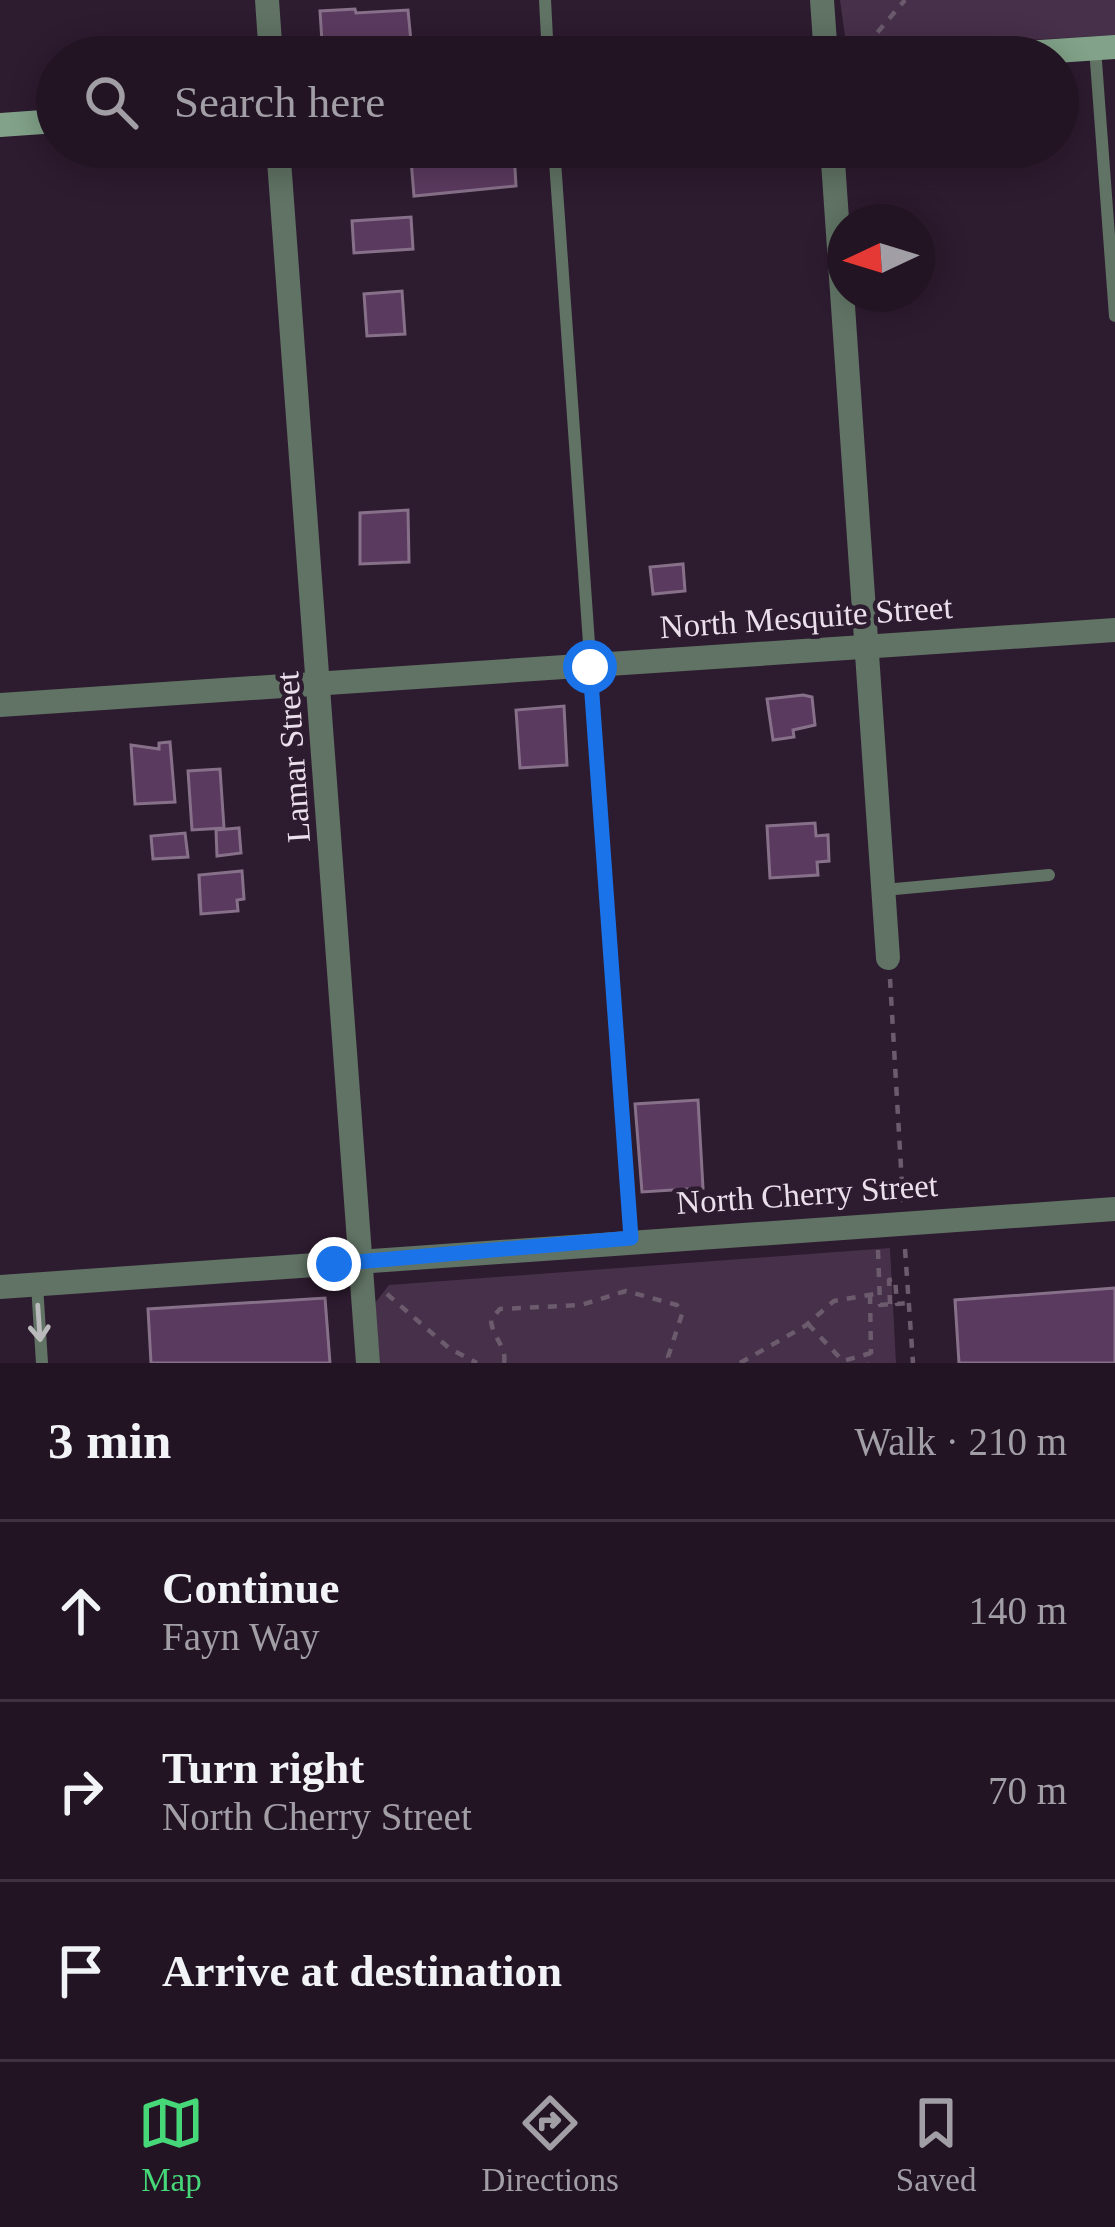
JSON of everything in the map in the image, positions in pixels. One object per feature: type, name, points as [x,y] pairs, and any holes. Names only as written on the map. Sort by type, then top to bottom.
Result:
[{"type":"main road","points":[[0,125],[36,122]]},
{"type":"street","points":[[267,0],[270,36]]},
{"type":"street","points":[[822,0],[825,36]]},
{"type":"street","name":"Lamar Street","points":[[280,168],[368,1363]]},
{"type":"street","points":[[833,168],[889,958]]},
{"type":"street","name":"North Mesquite Street","points":[[0,705],[1115,630]]},
{"type":"street","name":"North Cherry Street","points":[[0,1287],[631,1238],[1115,1209]]},
{"type":"lane","points":[[545,0],[547,36]]},
{"type":"lane","points":[[1105,47],[1115,316]]},
{"type":"lane","points":[[555,168],[631,1238]]},
{"type":"lane","points":[[884,890],[1049,874]]},
{"type":"lane","points":[[37,1284],[42,1363]]},
{"type":"path","points":[[874,36],[905,0]]},
{"type":"path","points":[[889,958],[904,1217]]},
{"type":"path","points":[[905,1238],[913,1363]]},
{"type":"path","points":[[878,1250],[880,1304],[890,1304],[889,1280],[895,1279],[897,1304],[909,1303]]},
{"type":"path","points":[[383,1291],[449,1348],[477,1363]]},
{"type":"path","points":[[504,1363],[503,1349],[491,1331],[491,1319],[500,1309],[581,1305],[626,1291],[677,1305],[682,1314],[668,1357],[672,1363]]},
{"type":"path","points":[[740,1363],[808,1324],[834,1301],[880,1293]]},
{"type":"path","points":[[869,1295],[869,1363]]},
{"type":"path","points":[[808,1324],[843,1361],[871,1353]]},
{"type":"shaded area","points":[[840,0],[1115,0],[1115,35],[845,36]]},
{"type":"shaded area","points":[[890,1248],[896,1363],[380,1363],[375,1303],[389,1285]]},
{"type":"building","points":[[408,10],[410,36],[322,36],[320,11]]},
{"type":"building","points":[[412,168],[515,168],[516,186],[414,196]]},
{"type":"building","points":[[411,217],[413,249],[354,253],[352,221]]},
{"type":"building","points":[[402,291],[405,334],[367,336],[364,294]]},
{"type":"building","points":[[408,510],[409,562],[360,564],[360,513]]},
{"type":"building","points":[[683,564],[685,591],[653,594],[650,567]]},
{"type":"building","points":[[812,697],[815,725],[793,730],[794,737],[773,740],[767,699]]},
{"type":"building","points":[[564,706],[567,765],[520,768],[516,710]]},
{"type":"building","points":[[170,742],[175,802],[135,804],[131,745],[159,749],[159,743]]},
{"type":"building","points":[[220,769],[224,828],[192,830],[188,771]]},
{"type":"building","points":[[815,823],[816,836],[828,835],[829,861],[817,862],[818,875],[770,878],[767,826]]},
{"type":"building","points":[[239,828],[241,853],[217,856],[216,830]]},
{"type":"building","points":[[185,833],[188,857],[153,859],[151,836]]},
{"type":"building","points":[[242,871],[244,899],[237,900],[238,911],[201,914],[199,875]]},
{"type":"building","points":[[698,1100],[703,1188],[642,1192],[635,1104]]},
{"type":"building","points":[[1115,1288],[1115,1363],[959,1363],[955,1300]]},
{"type":"building","points":[[325,1298],[330,1363],[151,1363],[148,1309]]},
{"type":"route","points":[[334,1264],[631,1238],[590,667]]}]
